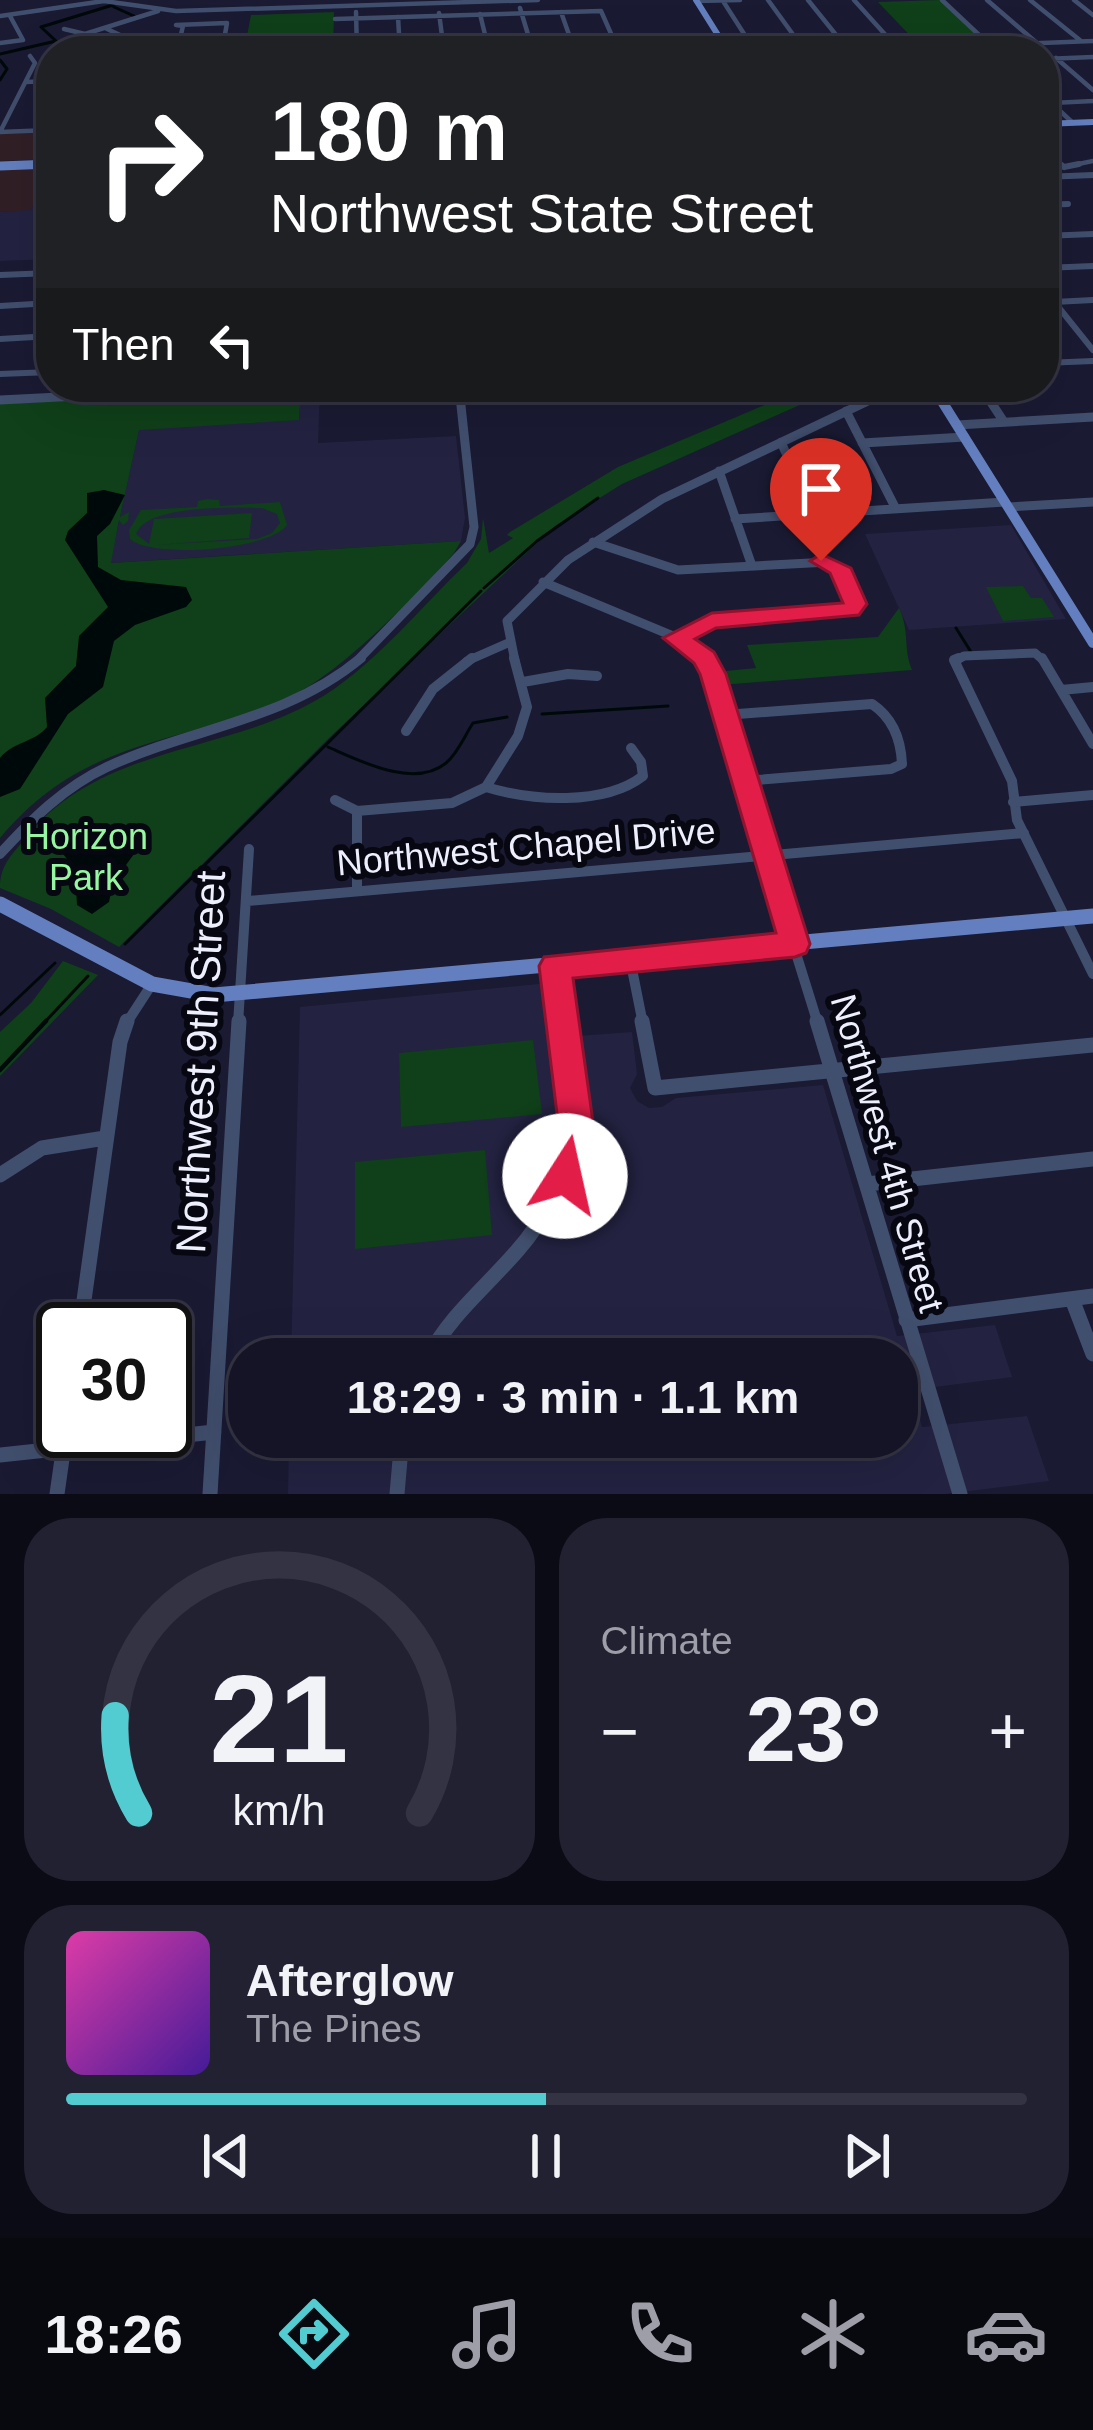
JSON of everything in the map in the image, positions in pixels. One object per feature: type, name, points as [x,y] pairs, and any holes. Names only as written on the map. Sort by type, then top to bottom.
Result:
[{"type":"main road","points":[[696,1],[719,36]]},
{"type":"main road","points":[[1059,123],[1093,122]]},
{"type":"main road","points":[[0,165],[36,164]]},
{"type":"main road","points":[[943,402],[1093,643]]},
{"type":"main road","points":[[0,904],[152,984],[196,994],[242,994],[1093,916]]},
{"type":"street","points":[[0,16],[104,0],[159,10],[195,10],[538,0]]},
{"type":"street","points":[[191,0],[195,10]]},
{"type":"street","points":[[518,0],[528,36]]},
{"type":"street","points":[[696,1],[740,0]]},
{"type":"street","points":[[768,0],[795,36]]},
{"type":"street","points":[[808,0],[837,36]]},
{"type":"street","points":[[854,0],[886,36]]},
{"type":"street","points":[[942,0],[980,36]]},
{"type":"street","points":[[988,0],[1029,36]]},
{"type":"street","points":[[1030,0],[1081,41]]},
{"type":"street","points":[[1073,0],[1093,15]]},
{"type":"street","points":[[722,1],[745,36]]},
{"type":"street","points":[[437,2],[442,36]]},
{"type":"street","points":[[356,3],[357,36]]},
{"type":"street","points":[[64,29],[85,34],[159,10]]},
{"type":"street","points":[[335,19],[601,10],[612,36]]},
{"type":"street","points":[[561,12],[570,36]]},
{"type":"street","points":[[481,14],[486,36]]},
{"type":"street","points":[[0,44],[23,40],[10,16]]},
{"type":"street","points":[[398,17],[399,36]]},
{"type":"street","points":[[108,19],[120,23]]},
{"type":"street","points":[[180,36],[182,25],[227,22],[225,36]]},
{"type":"street","points":[[0,30],[13,28]]},
{"type":"street","points":[[104,28],[124,36]]},
{"type":"street","points":[[1059,42],[1093,41]]},
{"type":"street","points":[[30,56],[35,63],[0,132],[36,131]]},
{"type":"street","points":[[1059,58],[1093,57]]},
{"type":"street","points":[[1059,61],[1093,90]]},
{"type":"street","points":[[26,82],[36,82]]},
{"type":"street","points":[[1059,103],[1093,101]]},
{"type":"street","points":[[1059,110],[1073,123]]},
{"type":"street","points":[[1059,161],[1086,161]]},
{"type":"street","points":[[1062,163],[1067,176]]},
{"type":"street","points":[[1059,176],[1093,175]]},
{"type":"street","points":[[1059,205],[1068,204]]},
{"type":"street","points":[[1059,236],[1093,234]]},
{"type":"street","points":[[1079,235],[1089,246]]},
{"type":"street","points":[[1059,267],[1093,266]]},
{"type":"street","points":[[0,275],[36,274]]},
{"type":"street","points":[[1059,302],[1093,300]]},
{"type":"street","points":[[0,306],[36,304]]},
{"type":"street","points":[[1059,308],[1093,350]]},
{"type":"street","points":[[0,338],[36,337]]},
{"type":"street","points":[[1059,363],[1093,361]]},
{"type":"street","points":[[0,374],[36,373]]},
{"type":"street","points":[[0,400],[36,398]]},
{"type":"street","points":[[0,854],[40,807],[98,768],[315,692],[452,567],[470,544],[474,527],[461,402]]},
{"type":"street","points":[[335,800],[357,811],[452,803],[486,787],[523,726],[527,707],[508,643],[509,617],[543,582],[642,509],[867,402]]},
{"type":"street","points":[[991,402],[1004,422]]},
{"type":"street","points":[[846,411],[896,509]]},
{"type":"street","points":[[862,443],[1004,422],[1093,417]]},
{"type":"street","points":[[781,442],[813,514]]},
{"type":"street","points":[[718,471],[752,566]]},
{"type":"street","points":[[735,518],[1093,502]]},
{"type":"street","points":[[593,542],[668,568],[833,563],[855,604],[839,612],[712,621],[676,638]]},
{"type":"street","name":"Northwest 4th Street","points":[[543,582],[676,638],[708,662],[960,1494]]},
{"type":"street","points":[[406,731],[416,712],[466,659],[508,643]]},
{"type":"street","points":[[1093,744],[1043,659],[1025,652],[953,660],[1012,781],[1013,802],[1024,833],[1093,974]]},
{"type":"street","points":[[523,682],[568,674],[596,676]]},
{"type":"street","points":[[1061,690],[1093,687]]},
{"type":"street","points":[[725,715],[864,704],[886,713],[903,756],[902,764],[891,769],[745,781]]},
{"type":"street","points":[[486,787],[520,798],[623,790],[643,776],[641,762],[631,748]]},
{"type":"street","points":[[1013,802],[1093,795]]},
{"type":"street","points":[[357,811],[357,891]]},
{"type":"street","name":"Northwest Chapel Drive","points":[[248,901],[1024,833]]},
{"type":"street","name":"Northwest 9th Street","points":[[210,1494],[249,849]]},
{"type":"street","points":[[630,958],[655,1088],[1093,1046]]},
{"type":"street","points":[[440,1338],[457,1310],[530,1236],[565,1176],[576,1122],[555,966]]},
{"type":"street","points":[[84,1302],[123,1030],[152,984]]},
{"type":"street","points":[[0,1175],[42,1148],[105,1138]]},
{"type":"street","points":[[867,1184],[1093,1159]]},
{"type":"street","points":[[906,1320],[1093,1296]]},
{"type":"street","points":[[1072,1299],[1093,1354]]},
{"type":"street","points":[[192,1433],[214,1432]]},
{"type":"street","points":[[0,1455],[36,1447]]},
{"type":"street","points":[[57,1494],[62,1458]]},
{"type":"street","points":[[397,1494],[400,1458]]},
{"type":"shaded area","points":[[36,133],[36,160],[0,161],[0,134]]},
{"type":"shaded area","points":[[36,168],[36,199],[31,211],[0,212],[0,169]]},
{"type":"shaded area","points":[[36,199],[36,260],[0,261],[0,212],[31,210]]},
{"type":"shaded area","points":[[300,402],[320,402],[318,443],[456,436],[465,518],[461,541],[110,563],[139,429],[299,419]]},
{"type":"shaded area","points":[[104,490],[125,495],[110,524],[97,536],[98,567],[121,580],[186,587],[192,600],[186,607],[135,625],[114,641],[103,687],[68,714],[20,789],[0,797],[0,758],[47,727],[45,698],[76,666],[79,636],[108,607],[65,540],[87,513],[87,493]]},
{"type":"shaded area","points":[[1011,525],[1066,619],[909,630],[865,534]]},
{"type":"shaded area","points":[[104,831],[129,839],[134,854],[113,883],[109,902],[92,914],[77,905],[75,869],[63,854],[63,842]]},
{"type":"shaded area","points":[[569,981],[577,1036],[632,1032],[637,1074],[630,1088],[637,1101],[649,1108],[676,1098],[823,1085],[897,1336],[995,1325],[1012,1377],[918,1389],[918,1338],[292,1338],[300,1007]]},
{"type":"shaded area","points":[[918,1412],[922,1427],[1027,1416],[1049,1481],[945,1494],[288,1494],[289,1458],[918,1458]]},
{"type":"green space","points":[[940,0],[978,36],[910,36],[878,2]]},
{"type":"green space","points":[[334,12],[333,36],[247,36],[251,15]]},
{"type":"green space","points":[[300,402],[299,420],[139,430],[120,517],[129,512],[128,521],[123,525],[119,520],[111,563],[461,541],[379,630],[314,683],[254,711],[103,760],[68,778],[0,838],[0,404]]},
{"type":"green space","name":"Horizon Park","points":[[772,402],[806,402],[622,484],[555,526],[330,737],[119,947],[51,909],[0,888],[4,868],[23,841],[54,809],[89,785],[127,767],[287,715],[325,695],[381,650],[467,563],[481,539],[483,518],[489,553],[513,538],[507,535],[510,532],[618,467]]},
{"type":"green space","points":[[219,500],[220,506],[280,502],[287,525],[258,541],[210,549],[162,549],[130,539],[129,530],[141,510],[197,507],[198,501]],"holes":[[[262,508],[277,514],[280,523],[272,533],[257,539],[155,545],[249,538],[252,513],[154,519],[149,544],[136,534],[156,517],[192,510]]]},
{"type":"green space","points":[[1023,586],[1031,598],[1042,598],[1054,617],[1003,621],[986,587]]},
{"type":"green space","points":[[899,608],[912,670],[720,685],[716,672],[756,668],[747,645],[878,637]]},
{"type":"green space","points":[[63,961],[98,975],[0,1076],[0,1032],[31,1003]]},
{"type":"green space","points":[[533,1040],[542,1114],[401,1127],[399,1053]]},
{"type":"green space","points":[[485,1150],[492,1235],[355,1249],[355,1162]]},
{"type":"waterway","points":[[51,36],[41,27],[113,5]]},
{"type":"waterway","points":[[114,7],[134,16]]},
{"type":"waterway","points":[[0,54],[36,46]]},
{"type":"waterway","points":[[0,60],[7,69],[0,80]]},
{"type":"waterway","points":[[484,588],[537,541],[598,498]]},
{"type":"waterway","points":[[125,944],[481,591]]},
{"type":"waterway","points":[[956,628],[971,652]]},
{"type":"waterway","points":[[542,714],[668,706]]},
{"type":"waterway","points":[[328,747],[387,770],[419,773],[446,763],[473,723],[507,717]]},
{"type":"waterway","points":[[0,1015],[55,963]]},
{"type":"waterway","points":[[43,1024],[88,976]]},
{"type":"waterway","points":[[0,1070],[46,1021]]},
{"type":"route","points":[[565,1176],[576,1122],[555,966],[795,944],[713,674],[705,658],[676,638],[712,621],[851,610],[855,604],[839,568],[821,561]]}]
